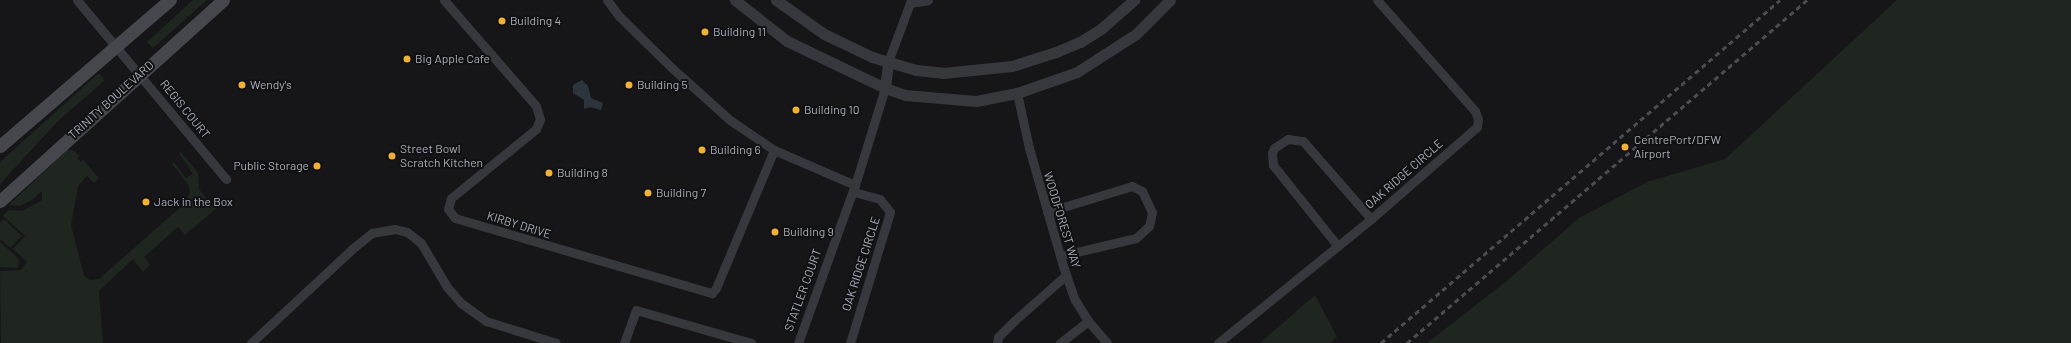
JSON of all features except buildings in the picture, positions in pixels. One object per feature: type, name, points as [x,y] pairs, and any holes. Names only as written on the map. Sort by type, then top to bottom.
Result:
[{"type":"main road","points":[[0,146],[170,0]]},
{"type":"main road","name":"TRINITY BOULEVARD","points":[[0,201],[223,0]]},
{"type":"street","name":"REGIS COURT","points":[[77,0],[226,179]]},
{"type":"street","name":"KIRBY DRIVE","points":[[444,0],[536,106],[540,120],[536,129],[451,198],[448,209],[455,218],[712,293],[716,288],[774,150]]},
{"type":"street","points":[[608,0],[619,16],[678,74],[730,120],[774,150],[820,170],[854,188]]},
{"type":"street","points":[[735,0],[787,41],[885,88],[905,95],[976,100],[1017,93],[1077,72],[1136,34],[1170,0]]},
{"type":"street","points":[[776,0],[824,34],[888,62],[942,73],[1012,66],[1080,42],[1102,28],[1134,0]]},
{"type":"street","points":[[888,62],[907,1],[928,0]]},
{"type":"street","name":"OAK RIDGE CIRCLE","points":[[1218,343],[1337,245],[1371,219],[1477,127],[1478,119],[1475,111],[1377,0]]},
{"type":"street","name":"STATLER COURT","points":[[798,343],[854,188],[885,88],[888,62]]},
{"type":"street","name":"WOODFOREST WAY","points":[[1017,93],[1046,212],[1066,275],[1076,300],[1088,321],[1107,343]]},
{"type":"street","points":[[1337,245],[1273,165],[1272,153],[1274,148],[1288,139],[1303,141],[1371,219]]},
{"type":"street","points":[[1046,212],[1132,186],[1142,191],[1152,212],[1150,226],[1136,238],[1060,256]]},
{"type":"street","name":"OAK RIDGE CIRCLE","points":[[850,343],[890,212],[880,199],[854,188]]},
{"type":"street","points":[[251,343],[352,249],[372,233],[395,229],[407,232],[421,243],[431,257],[447,288],[467,307],[486,321],[556,343]]},
{"type":"street","points":[[997,343],[998,337],[1014,321],[1066,275]]},
{"type":"street","points":[[624,343],[636,310],[751,343]]},
{"type":"street","points":[[1060,343],[1088,321]]},
{"type":"shaded area","points":[[193,0],[207,0],[153,48],[147,42]]},
{"type":"shaded area","points":[[1897,0],[2071,0],[2071,343],[1427,343],[1508,280],[1579,218],[1647,182],[1725,159]]},
{"type":"shaded area","points":[[99,73],[105,80],[58,121],[0,184],[0,162]]},
{"type":"shaded area","points":[[582,80],[588,86],[591,98],[603,103],[601,110],[590,107],[584,109],[584,100],[573,93],[573,85]]},
{"type":"shaded area","points":[[68,149],[74,151],[80,156],[77,158],[81,162],[83,160],[99,178],[94,183],[87,176],[78,186],[71,225],[84,276],[90,280],[99,279],[183,205],[190,193],[188,184],[172,164],[174,162],[186,178],[193,174],[179,153],[181,152],[198,173],[199,189],[205,197],[218,207],[185,235],[178,227],[144,257],[150,265],[143,272],[133,259],[99,291],[103,343],[1,343],[0,271],[21,270],[27,262],[13,249],[25,236],[3,216],[8,210],[22,211],[42,200],[42,191],[32,200],[20,206],[9,205]]},
{"type":"shaded area","points":[[4,219],[22,236],[10,248],[0,239],[0,223]]},
{"type":"shaded area","points":[[0,242],[19,259],[18,268],[0,267]]},
{"type":"shaded area","points":[[1315,295],[1337,337],[1330,343],[1260,343]]},
{"type":"railway","points":[[1381,343],[1780,0]]},
{"type":"railway","points":[[1407,343],[1807,0]]},
{"type":"place","name":"Building 4","points":[[502,21]]},
{"type":"place","name":"Building 11","points":[[705,32]]},
{"type":"place","name":"Big Apple Cafe","points":[[407,59]]},
{"type":"place","name":"Wendy's","points":[[242,85]]},
{"type":"place","name":"Building 5","points":[[629,85]]},
{"type":"place","name":"Building 10","points":[[796,110]]},
{"type":"place","name":"CentrePort/DFW Airport","points":[[1625,147]]},
{"type":"place","name":"Building 6","points":[[702,150]]},
{"type":"place","name":"Street Bowl Scratch Kitchen","points":[[392,156]]},
{"type":"place","name":"Public Storage","points":[[317,166]]},
{"type":"place","name":"Building 8","points":[[549,173]]},
{"type":"place","name":"Building 7","points":[[648,193]]},
{"type":"place","name":"Jack in the Box","points":[[146,202]]},
{"type":"place","name":"Building 9","points":[[775,232]]}]
